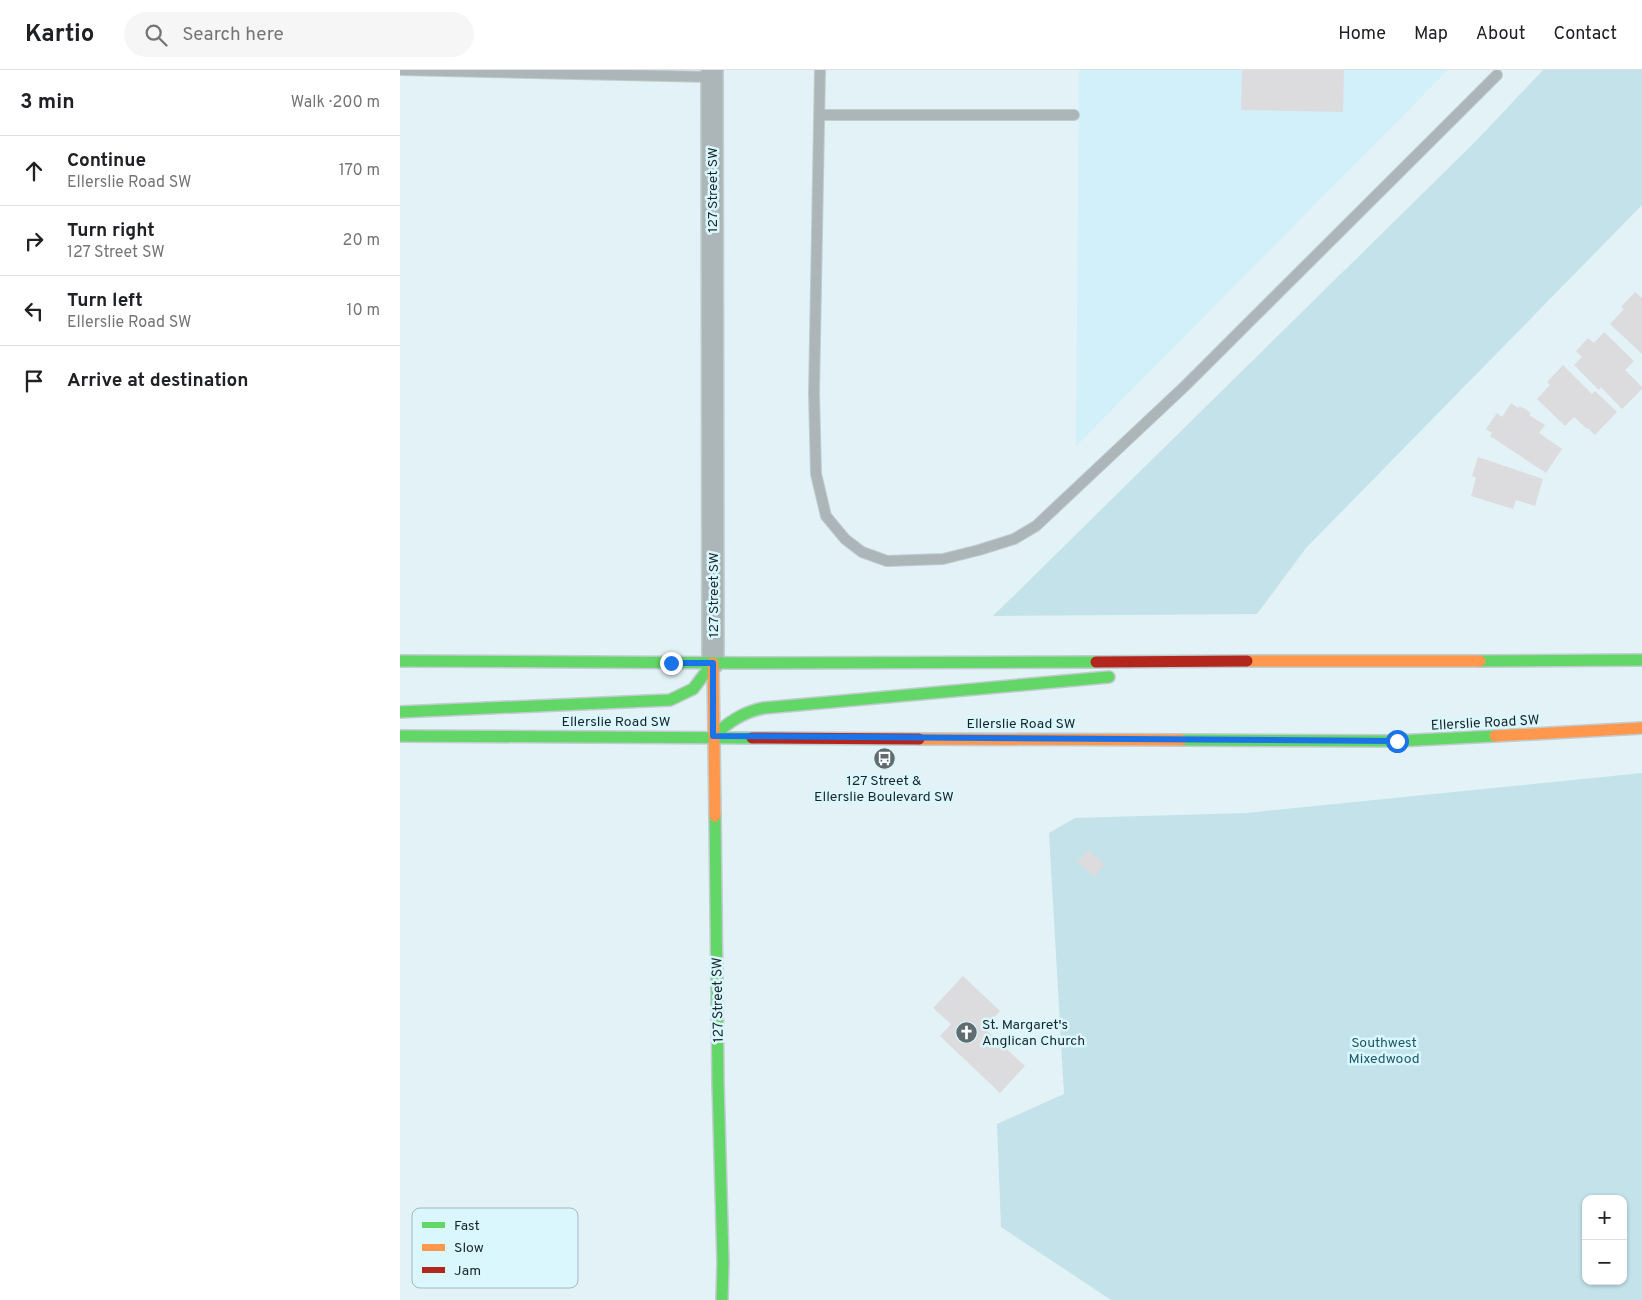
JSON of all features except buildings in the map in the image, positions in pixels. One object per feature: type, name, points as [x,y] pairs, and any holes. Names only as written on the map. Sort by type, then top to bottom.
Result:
[{"type":"main road","points":[[1158,673],[1306,660]]},
{"type":"main road","points":[[400,661],[713,663],[1642,660]]},
{"type":"main road","points":[[400,712],[670,700],[693,690],[713,663]]},
{"type":"main road","name":"127 Street SW","points":[[713,663],[723,1262],[722,1300]]},
{"type":"main road","points":[[713,736],[731,721],[746,712],[757,710],[803,704],[1119,676]]},
{"type":"main road","name":"Ellerslie Road SW","points":[[400,736],[713,736],[1397,741],[1642,728]]},
{"type":"street","name":"127 Street SW","points":[[712,74],[713,663]]},
{"type":"lane","points":[[400,70],[712,74]]},
{"type":"lane","points":[[820,70],[814,393],[816,474],[826,516],[845,539],[862,552],[887,561],[943,559],[1014,539],[1036,526],[1185,386],[1497,75]]},
{"type":"lane","points":[[819,115],[1074,115]]},
{"type":"shaded area","points":[[1079,70],[1448,70],[1076,446]]},
{"type":"green space","points":[[1543,70],[1642,70],[1642,205],[1306,548],[1257,614],[993,616],[1476,141]]},
{"type":"green space","name":"Southwest Mixedwood","points":[[1642,773],[1642,1300],[1111,1300],[1001,1227],[997,1124],[1064,1094],[1049,833],[1075,818],[1246,813]]},
{"type":"traffic: fast","points":[[1480,661],[1642,660]]},
{"type":"traffic: fast","points":[[400,661],[1096,662]]},
{"type":"traffic: fast","points":[[400,712],[670,700],[693,689],[713,663]]},
{"type":"traffic: fast","points":[[713,736],[737,718],[764,708],[1109,677]]},
{"type":"traffic: fast","points":[[400,736],[752,738]]},
{"type":"traffic: fast","points":[[1181,740],[1397,741],[1495,736]]},
{"type":"traffic: fast","points":[[715,816],[718,1083],[723,1262],[722,1300]]},
{"type":"traffic: slow","points":[[1247,661],[1480,661]]},
{"type":"traffic: slow","points":[[713,663],[715,816]]},
{"type":"traffic: slow","points":[[1495,736],[1642,728]]},
{"type":"traffic: slow","points":[[919,739],[1181,740]]},
{"type":"traffic: jam","points":[[1096,662],[1247,661]]},
{"type":"traffic: jam","points":[[752,738],[919,739]]},
{"type":"place","name":"127 Street & Ellerslie Boulevard SW","points":[[884,758]]},
{"type":"place","name":"St. Margaret's Anglican Church","points":[[966,1032]]},
{"type":"route","points":[[671,663],[713,663],[713,736],[1397,741]]}]
